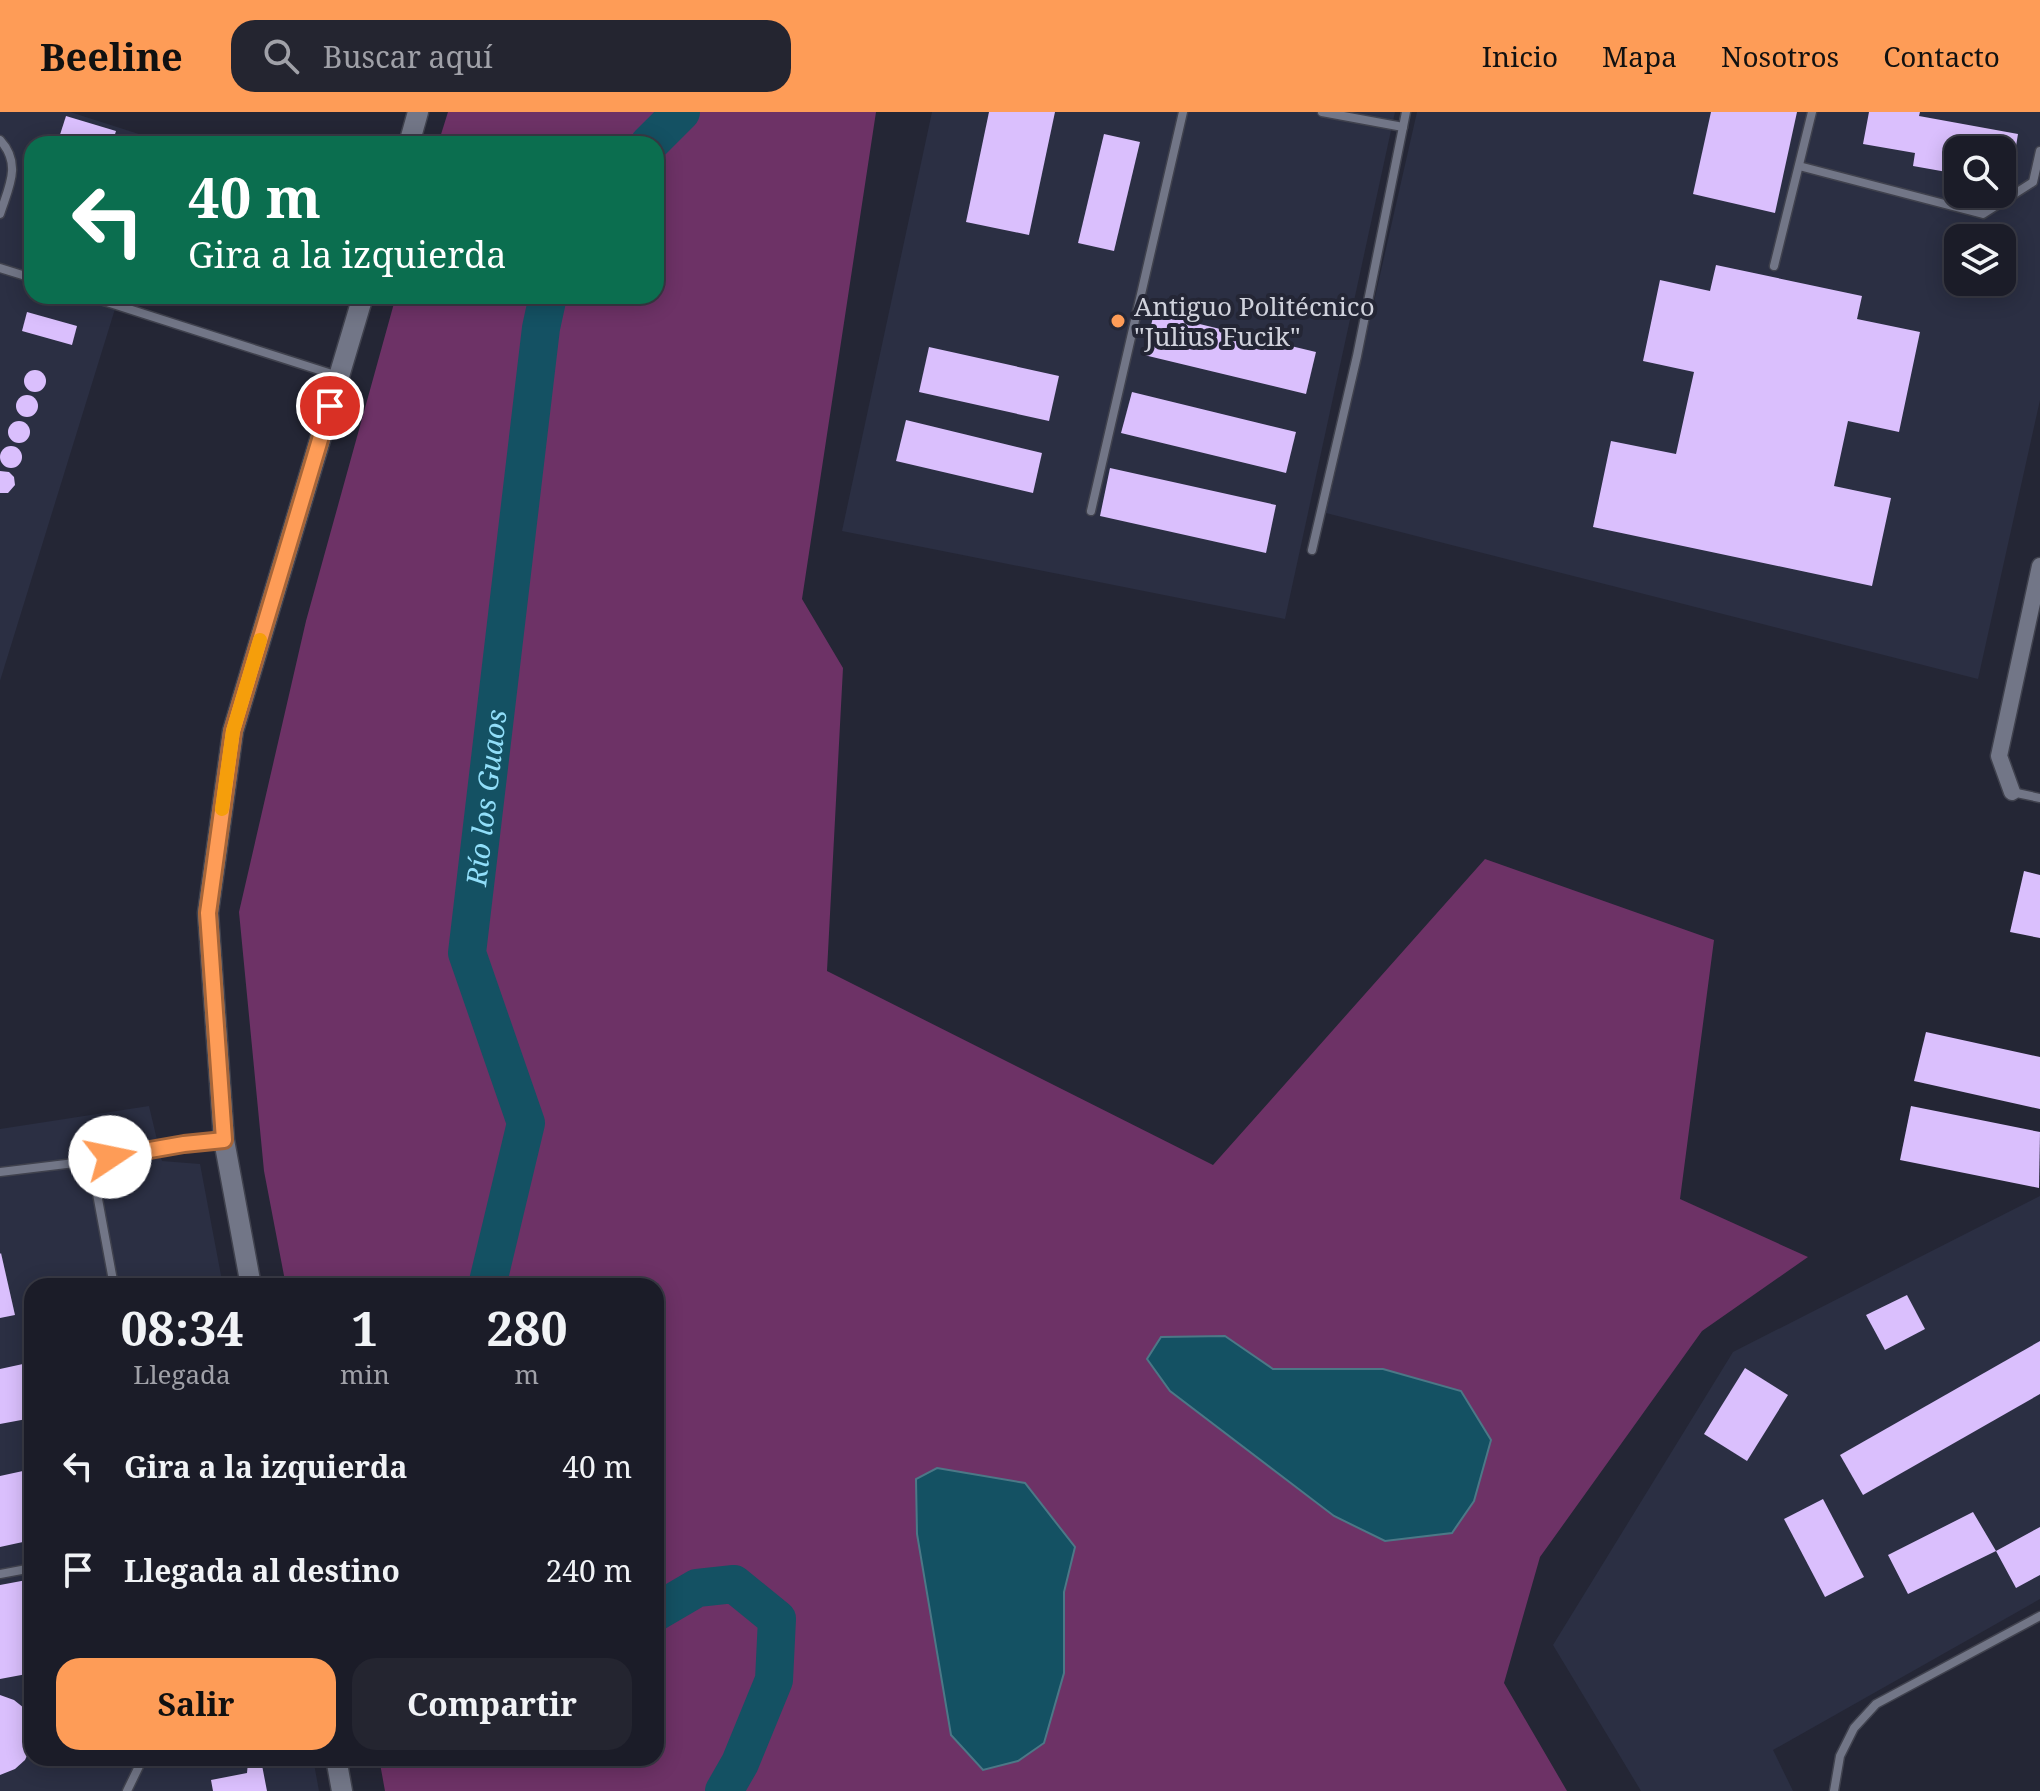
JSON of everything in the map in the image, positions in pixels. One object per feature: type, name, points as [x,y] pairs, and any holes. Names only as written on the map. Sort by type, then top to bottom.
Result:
[{"type":"street","points":[[411,136],[418,112]]},
{"type":"street","points":[[250,1278],[224,1140],[208,913],[233,731],[361,304]]},
{"type":"street","points":[[2012,792],[1999,756],[2040,566]]},
{"type":"street","points":[[337,1766],[342,1791]]},
{"type":"lane","points":[[1091,511],[1183,112]]},
{"type":"lane","points":[[1322,112],[1403,127]]},
{"type":"lane","points":[[1312,550],[1357,356],[1406,112]]},
{"type":"lane","points":[[1774,266],[1812,112]]},
{"type":"lane","points":[[0,140],[11,152],[13,173],[0,214]]},
{"type":"lane","points":[[1799,166],[1983,214],[2033,182],[2040,151]]},
{"type":"lane","points":[[0,268],[24,276]]},
{"type":"lane","points":[[113,304],[339,376]]},
{"type":"lane","points":[[2012,792],[2040,798]]},
{"type":"lane","points":[[0,1172],[224,1140]]},
{"type":"lane","points":[[91,1161],[113,1278]]},
{"type":"lane","points":[[0,1574],[24,1570]]},
{"type":"lane","points":[[1834,1791],[1840,1756],[1854,1728],[1876,1704],[2040,1616]]},
{"type":"lane","points":[[127,1791],[139,1766]]},
{"type":"shaded area","points":[[0,112],[70,112],[145,136],[24,136],[24,304],[117,304],[0,681]]},
{"type":"shaded area","points":[[448,112],[876,112],[802,599],[843,668],[827,971],[1213,1165],[1485,859],[1714,940],[1680,1199],[1808,1257],[1702,1331],[1540,1557],[1504,1683],[1567,1791],[385,1791],[380,1766],[664,1766],[664,1278],[284,1278],[264,1171],[239,912],[306,621],[394,304],[664,304],[664,136],[440,136]]},
{"type":"shaded area","name":"Antiguo Politécnico \"Julius Fucik\"","points":[[932,112],[1395,112],[1285,619],[842,531]]},
{"type":"shaded area","points":[[1417,112],[2040,112],[2040,400],[1978,679],[1326,513]]},
{"type":"shaded area","points":[[149,1106],[162,1161],[200,1164],[221,1278],[24,1278],[24,1766],[314,1766],[319,1791],[0,1791],[0,1129]]},
{"type":"shaded area","points":[[2040,1196],[2040,1599],[1773,1750],[1793,1791],[1641,1791],[1553,1645],[1733,1352]]},
{"type":"shaded area","points":[[1225,1336],[1273,1369],[1383,1369],[1461,1391],[1491,1440],[1474,1501],[1452,1533],[1385,1541],[1334,1516],[1170,1391],[1147,1359],[1161,1337]]},
{"type":"shaded area","points":[[937,1468],[1025,1483],[1075,1547],[1064,1592],[1064,1673],[1044,1743],[1018,1761],[983,1770],[951,1735],[917,1534],[916,1479]]},
{"type":"building","points":[[989,112],[1055,112],[1029,235],[966,222]]},
{"type":"building","points":[[1711,112],[1797,112],[1775,213],[1693,194]]},
{"type":"building","points":[[1869,112],[1920,112],[1919,116],[2018,134],[2016,146],[2016,136],[1944,136],[1944,172],[1913,166],[1915,153],[1863,144]]},
{"type":"building","points":[[66,116],[116,131],[114,136],[60,136]]},
{"type":"building","points":[[1104,134],[1140,142],[1114,251],[1078,243]]},
{"type":"building","points":[[1716,265],[1862,296],[1857,319],[1920,332],[1899,432],[1848,421],[1834,486],[1891,498],[1872,586],[1593,527],[1611,441],[1676,454],[1694,372],[1643,361],[1660,280],[1710,291]]},
{"type":"building","points":[[27,312],[77,326],[72,345],[22,331]]},
{"type":"building","points":[[1154,313],[1316,352],[1306,394],[1144,355]]},
{"type":"building","points":[[929,347],[1059,376],[1049,421],[919,392]]},
{"type":"building","points":[[35,370],[43,373],[46,381],[43,389],[35,392],[27,389],[24,381],[27,373]]},
{"type":"building","points":[[1132,392],[1296,432],[1286,473],[1121,433]]},
{"type":"building","points":[[27,395],[35,398],[38,406],[35,414],[27,417],[19,414],[16,406],[19,398]]},
{"type":"building","points":[[906,420],[1042,453],[1033,493],[896,461]]},
{"type":"building","points":[[19,421],[27,424],[30,432],[27,440],[19,443],[11,440],[8,432],[11,424]]},
{"type":"building","points":[[11,446],[19,449],[22,457],[19,465],[11,468],[3,465],[0,457],[3,449]]},
{"type":"building","points":[[1110,468],[1276,505],[1266,553],[1100,516]]},
{"type":"building","points":[[0,471],[9,472],[14,477],[15,485],[8,493],[0,493]]},
{"type":"building","points":[[2024,871],[2040,875],[2040,938],[2010,932]]},
{"type":"building","points":[[1926,1032],[2040,1057],[2040,1109],[1914,1081]]},
{"type":"building","points":[[1911,1106],[2040,1132],[2039,1188],[1900,1160]]},
{"type":"building","points":[[0,1254],[15,1315],[0,1318]]},
{"type":"building","points":[[1907,1295],[1925,1329],[1885,1350],[1866,1315]]},
{"type":"building","points":[[2040,1341],[2040,1394],[1863,1495],[1840,1455]]},
{"type":"building","points":[[24,1364],[24,1420],[0,1424],[0,1369]]},
{"type":"building","points":[[1745,1368],[1788,1395],[1747,1461],[1704,1434]]},
{"type":"building","points":[[24,1471],[24,1542],[0,1547],[0,1476]]},
{"type":"building","points":[[1823,1499],[1864,1577],[1825,1597],[1784,1519]]},
{"type":"building","points":[[1973,1512],[1996,1551],[1908,1594],[1888,1555]]},
{"type":"building","points":[[2040,1527],[2040,1575],[2016,1588],[1996,1551]]},
{"type":"building","points":[[24,1580],[24,1674],[0,1679],[0,1585]]},
{"type":"building","points":[[0,1695],[24,1708],[24,1761],[15,1769],[0,1775]]},
{"type":"building","points":[[248,1766],[262,1766],[267,1791],[213,1791],[211,1780],[247,1773]]},
{"type":"waterway","name":"Río los Guaos","points":[[657,136],[681,112]]},
{"type":"waterway","name":"Río los Guaos","points":[[489,1278],[526,1123],[467,953],[546,304]]},
{"type":"waterway","name":"Río los Guaos","points":[[664,1607],[697,1588],[734,1584],[777,1619],[774,1680],[740,1763],[724,1791]]},
{"type":"slow traffic","points":[[222,809],[233,731],[260,640]]},
{"type":"place","name":"Antiguo Politécnico \"Julius Fucik\"","points":[[1118,321]]},
{"type":"route","points":[[110,1157],[224,1140],[208,913],[233,731],[330,406]]}]
